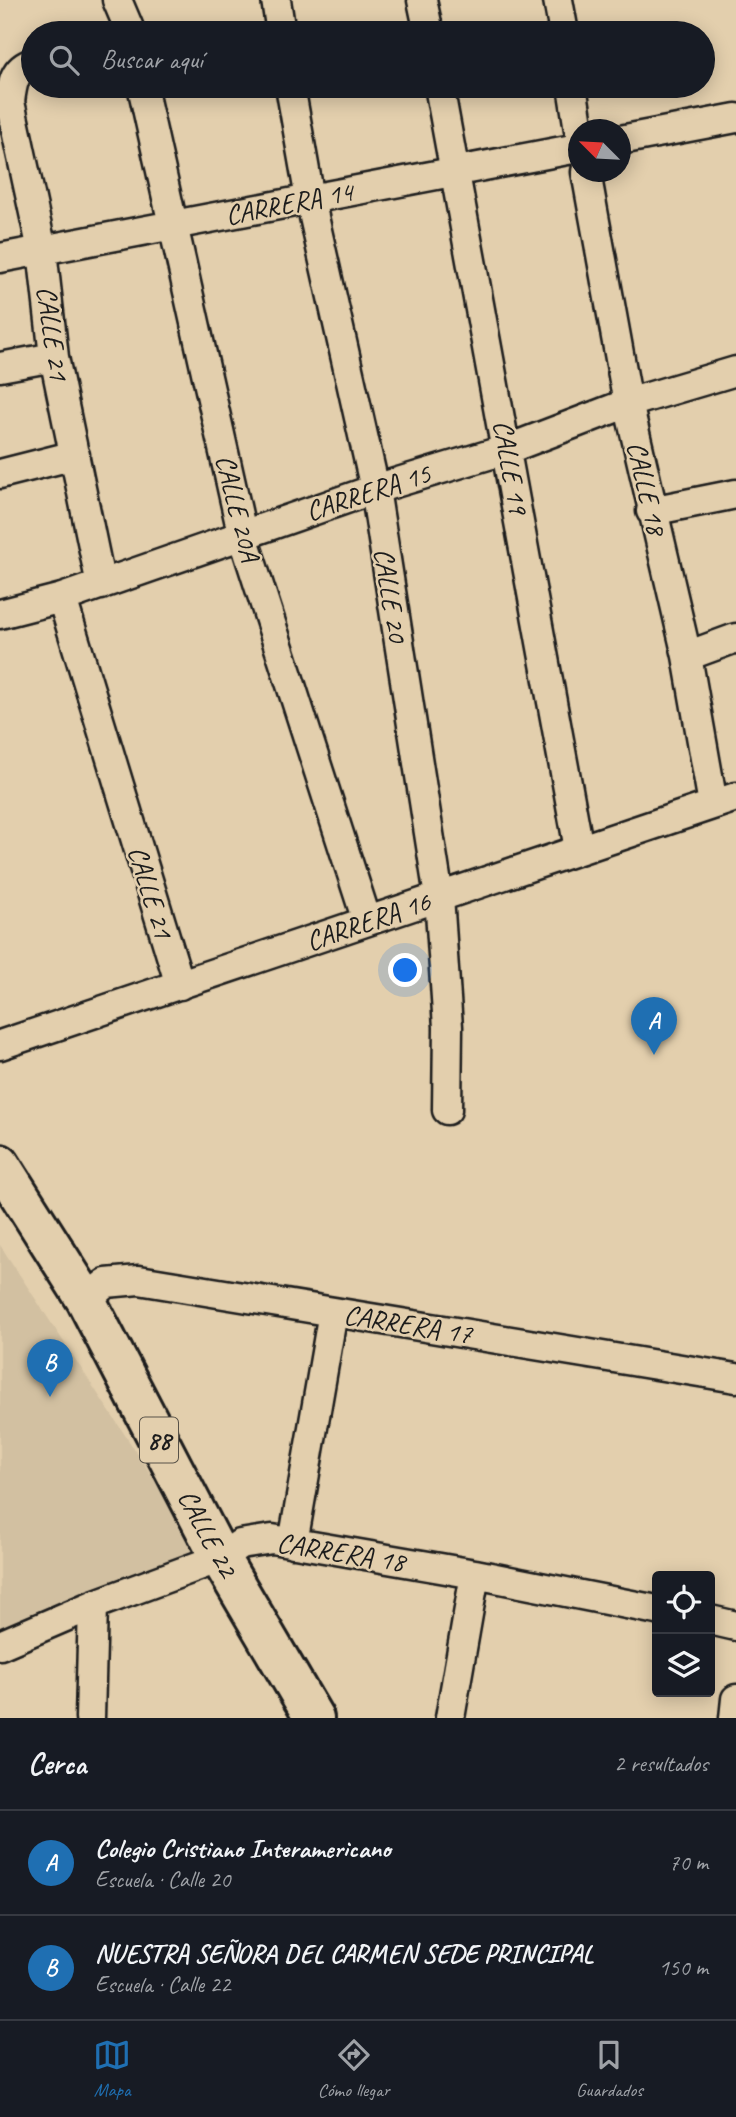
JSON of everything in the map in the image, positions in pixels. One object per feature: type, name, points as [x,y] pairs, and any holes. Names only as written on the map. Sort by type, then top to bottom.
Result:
[{"type":"highway","name":"CALLE 22","points":[[0,1164],[86,1300],[220,1558],[314,1718]]},
{"type":"street","points":[[117,0],[125,21]]},
{"type":"street","points":[[276,0],[279,21]]},
{"type":"street","points":[[422,0],[426,21]]},
{"type":"street","points":[[558,0],[562,21]]},
{"type":"street","name":"CALLE 21","points":[[21,76],[10,102],[42,250],[54,357],[101,585]]},
{"type":"street","name":"CALLE 20A","points":[[145,98],[242,533],[367,921]]},
{"type":"street","name":"CALLE 20","points":[[292,98],[310,199],[375,489],[439,897],[448,1027],[447,1110]]},
{"type":"street","name":"CALLE 19","points":[[441,98],[508,449],[579,849]]},
{"type":"street","points":[[574,98],[577,119]]},
{"type":"street","points":[[631,138],[736,118]]},
{"type":"street","name":"CARRERA 14","points":[[0,258],[568,150]]},
{"type":"street","name":"CALLE 18","points":[[588,182],[651,512],[725,800]]},
{"type":"street","points":[[0,367],[54,357]]},
{"type":"street","name":"CARRERA 15","points":[[0,614],[62,598],[242,533],[508,449],[628,403],[736,371]]},
{"type":"street","points":[[0,474],[75,455]]},
{"type":"street","points":[[651,512],[736,494]]},
{"type":"street","name":"CALLE 21","points":[[62,598],[180,985]]},
{"type":"street","points":[[687,656],[736,638]]},
{"type":"street","name":"CARRERA 16","points":[[0,1045],[725,800]]},
{"type":"street","name":"CARRERA 17","points":[[86,1300],[106,1283],[139,1280],[736,1378]]},
{"type":"street","points":[[293,1542],[333,1312]]},
{"type":"street","name":"CARRERA 18","points":[[0,1645],[93,1605],[220,1558],[240,1544],[272,1539],[475,1574],[652,1609]]},
{"type":"street","points":[[450,1718],[475,1574]]},
{"type":"street","points":[[90,1718],[93,1605]]},
{"type":"street","points":[[715,1621],[736,1626]]},
{"type":"street","points":[[734,1718],[736,1699]]},
{"type":"shaded area","points":[[0,1245],[200,1549],[0,1634]]},
{"type":"place","name":"Colegio Cristiano Interamericano","points":[[654,1055]]},
{"type":"place","name":"NUESTRA SEÑORA DEL CARMEN SEDE PRINCIPAL","points":[[50,1397]]}]
